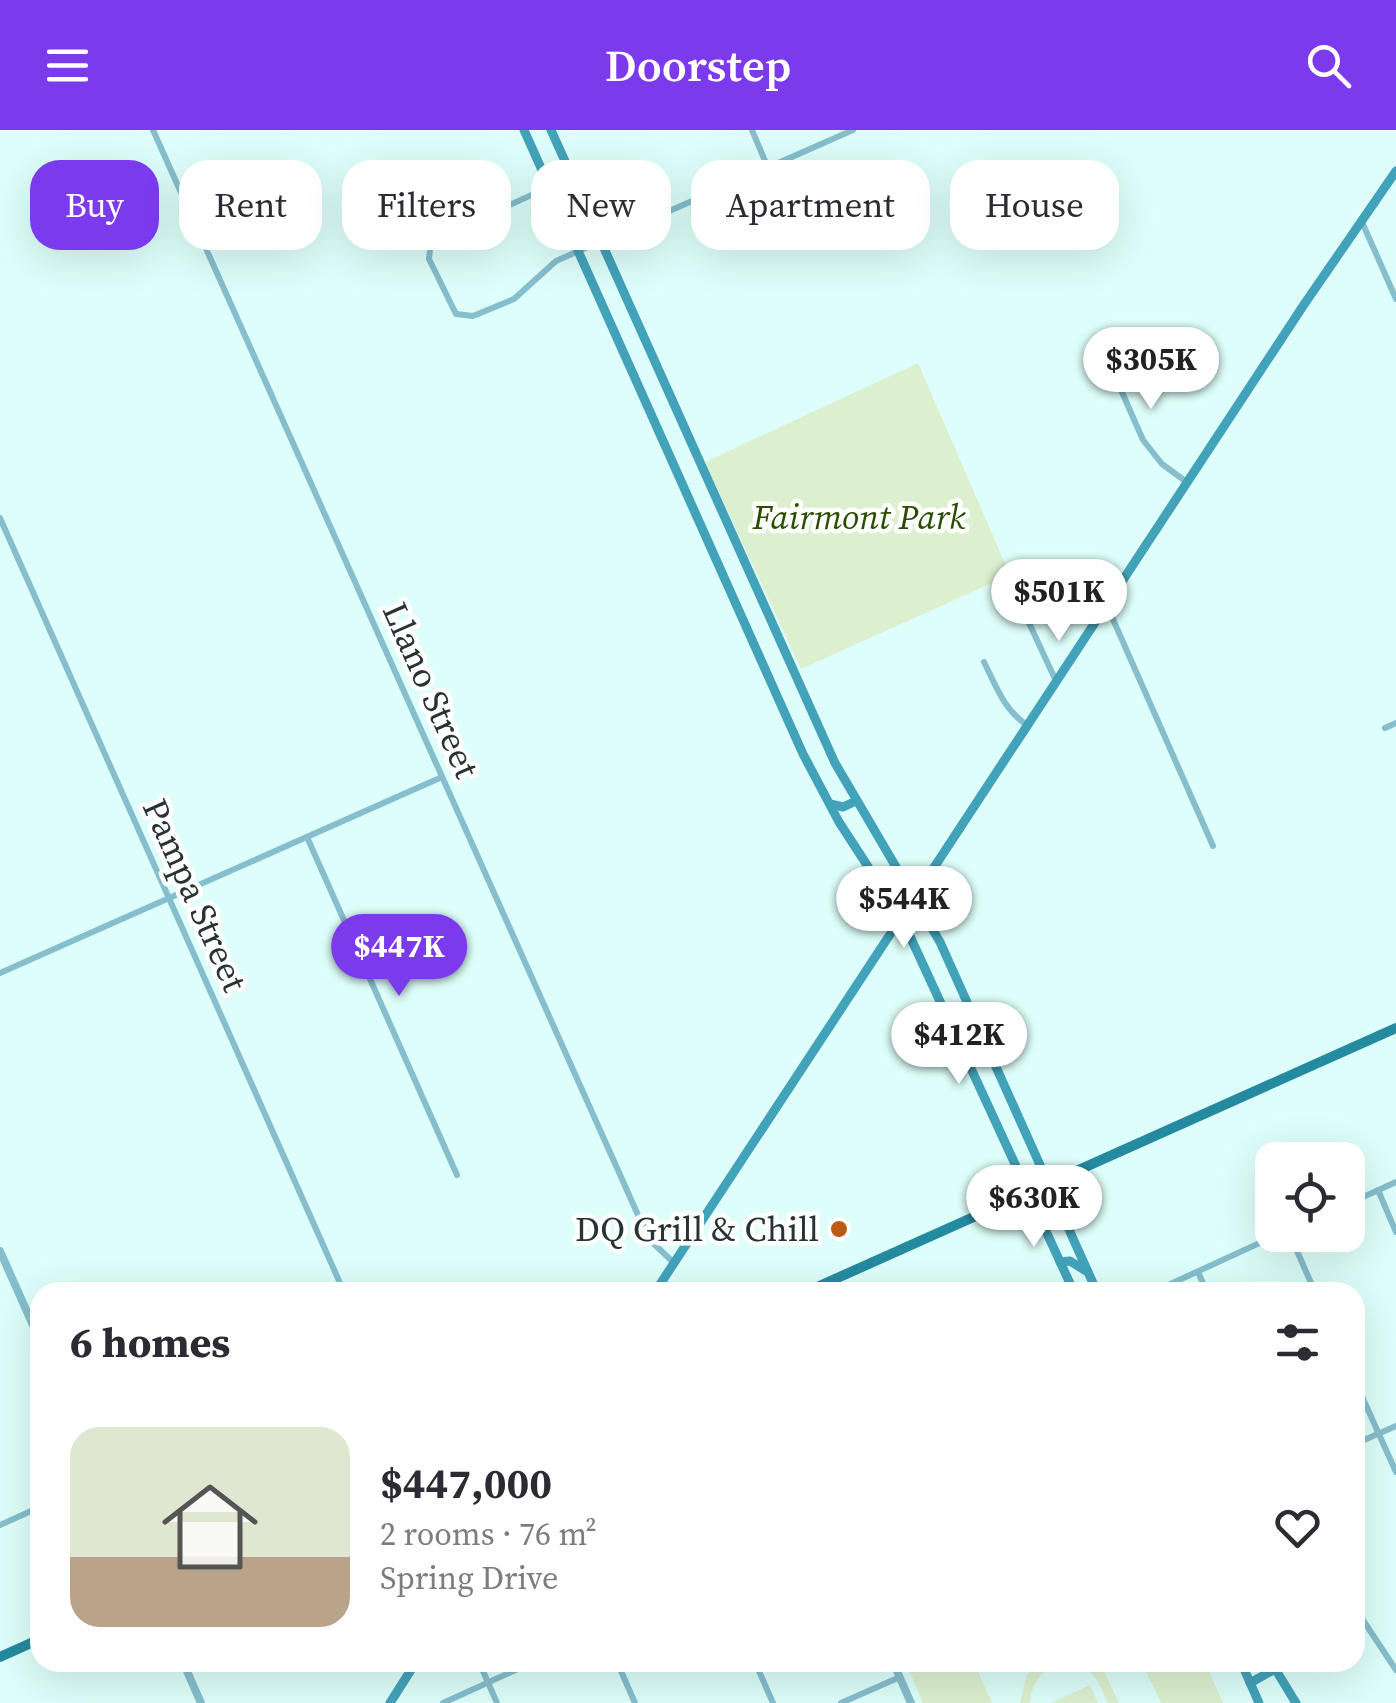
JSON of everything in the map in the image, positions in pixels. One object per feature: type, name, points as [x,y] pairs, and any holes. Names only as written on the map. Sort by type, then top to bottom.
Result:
[{"type":"main road","points":[[524,130],[537,160]]},
{"type":"main road","points":[[551,130],[564,160]]},
{"type":"main road","points":[[662,1282],[1303,306],[1396,171]]},
{"type":"main road","points":[[604,250],[835,763],[940,942],[1092,1282]]},
{"type":"main road","points":[[578,251],[828,803],[902,919],[1069,1282]]},
{"type":"main road","points":[[672,461],[694,451]]},
{"type":"main road","points":[[728,586],[749,576]]},
{"type":"main road","points":[[828,803],[838,808],[856,801]]},
{"type":"main road","points":[[953,1028],[974,1018]]},
{"type":"main road","points":[[828,1282],[1396,1028]]},
{"type":"main road","points":[[1060,1262],[1070,1261],[1088,1272]]},
{"type":"main road","points":[[0,1657],[30,1644]]},
{"type":"main road","points":[[390,1703],[410,1672]]},
{"type":"main road","points":[[1245,1672],[1259,1703]]},
{"type":"main road","points":[[1250,1684],[1265,1672]]},
{"type":"main road","points":[[1277,1672],[1296,1703]]},
{"type":"street","name":"Llano Street","points":[[154,130],[638,1215],[651,1241],[674,1263]]},
{"type":"street","points":[[752,130],[765,160]]},
{"type":"street","points":[[786,160],[853,130]]},
{"type":"street","points":[[531,195],[430,241],[428,252],[456,314],[474,316],[514,298],[548,266],[581,250]]},
{"type":"street","points":[[1362,222],[1395,295]]},
{"type":"street","points":[[1103,349],[1144,440],[1162,464],[1189,484]]},
{"type":"street","name":"Pampa Street","points":[[0,518],[340,1282]]},
{"type":"street","points":[[1108,608],[1213,846]]},
{"type":"street","points":[[1030,623],[1056,681]]},
{"type":"street","points":[[984,662],[1005,705],[1027,725]]},
{"type":"street","points":[[1385,728],[1396,723]]},
{"type":"street","points":[[0,972],[442,777]]},
{"type":"street","points":[[307,836],[457,1176]]},
{"type":"street","points":[[1365,1196],[1396,1182]]},
{"type":"street","points":[[1378,1190],[1396,1232]]},
{"type":"street","points":[[1176,1282],[1255,1245]]},
{"type":"street","points":[[0,1251],[30,1318]]},
{"type":"street","points":[[1298,1252],[1311,1282]]},
{"type":"street","points":[[1198,1272],[1203,1282]]},
{"type":"street","points":[[1365,1405],[1396,1472]]},
{"type":"street","points":[[1365,1440],[1396,1426]]},
{"type":"street","points":[[0,1526],[30,1512]]},
{"type":"street","points":[[1365,1623],[1396,1670]]},
{"type":"street","points":[[187,1672],[201,1703]]},
{"type":"street","points":[[483,1672],[498,1703]]},
{"type":"street","points":[[443,1703],[512,1672]]},
{"type":"street","points":[[621,1672],[635,1703]]},
{"type":"street","points":[[759,1672],[773,1703]]},
{"type":"street","points":[[898,1672],[911,1703]]},
{"type":"street","points":[[841,1703],[900,1677]]},
{"type":"green space","name":"Fairmont Park","points":[[918,363],[1010,575],[801,669],[705,462]]},
{"type":"green space","points":[[910,1672],[978,1672],[992,1703],[923,1703]]},
{"type":"green space","points":[[1030,1672],[1044,1672],[1030,1703],[1020,1703]]},
{"type":"green space","points":[[1090,1672],[1104,1672],[1119,1703],[1108,1703]]},
{"type":"green space","points":[[1146,1672],[1209,1672],[1223,1703],[1161,1703]]},
{"type":"green space","points":[[1090,1685],[1098,1703],[1051,1703]]},
{"type":"place","name":"DQ Grill & Chill","points":[[839,1229]]}]
